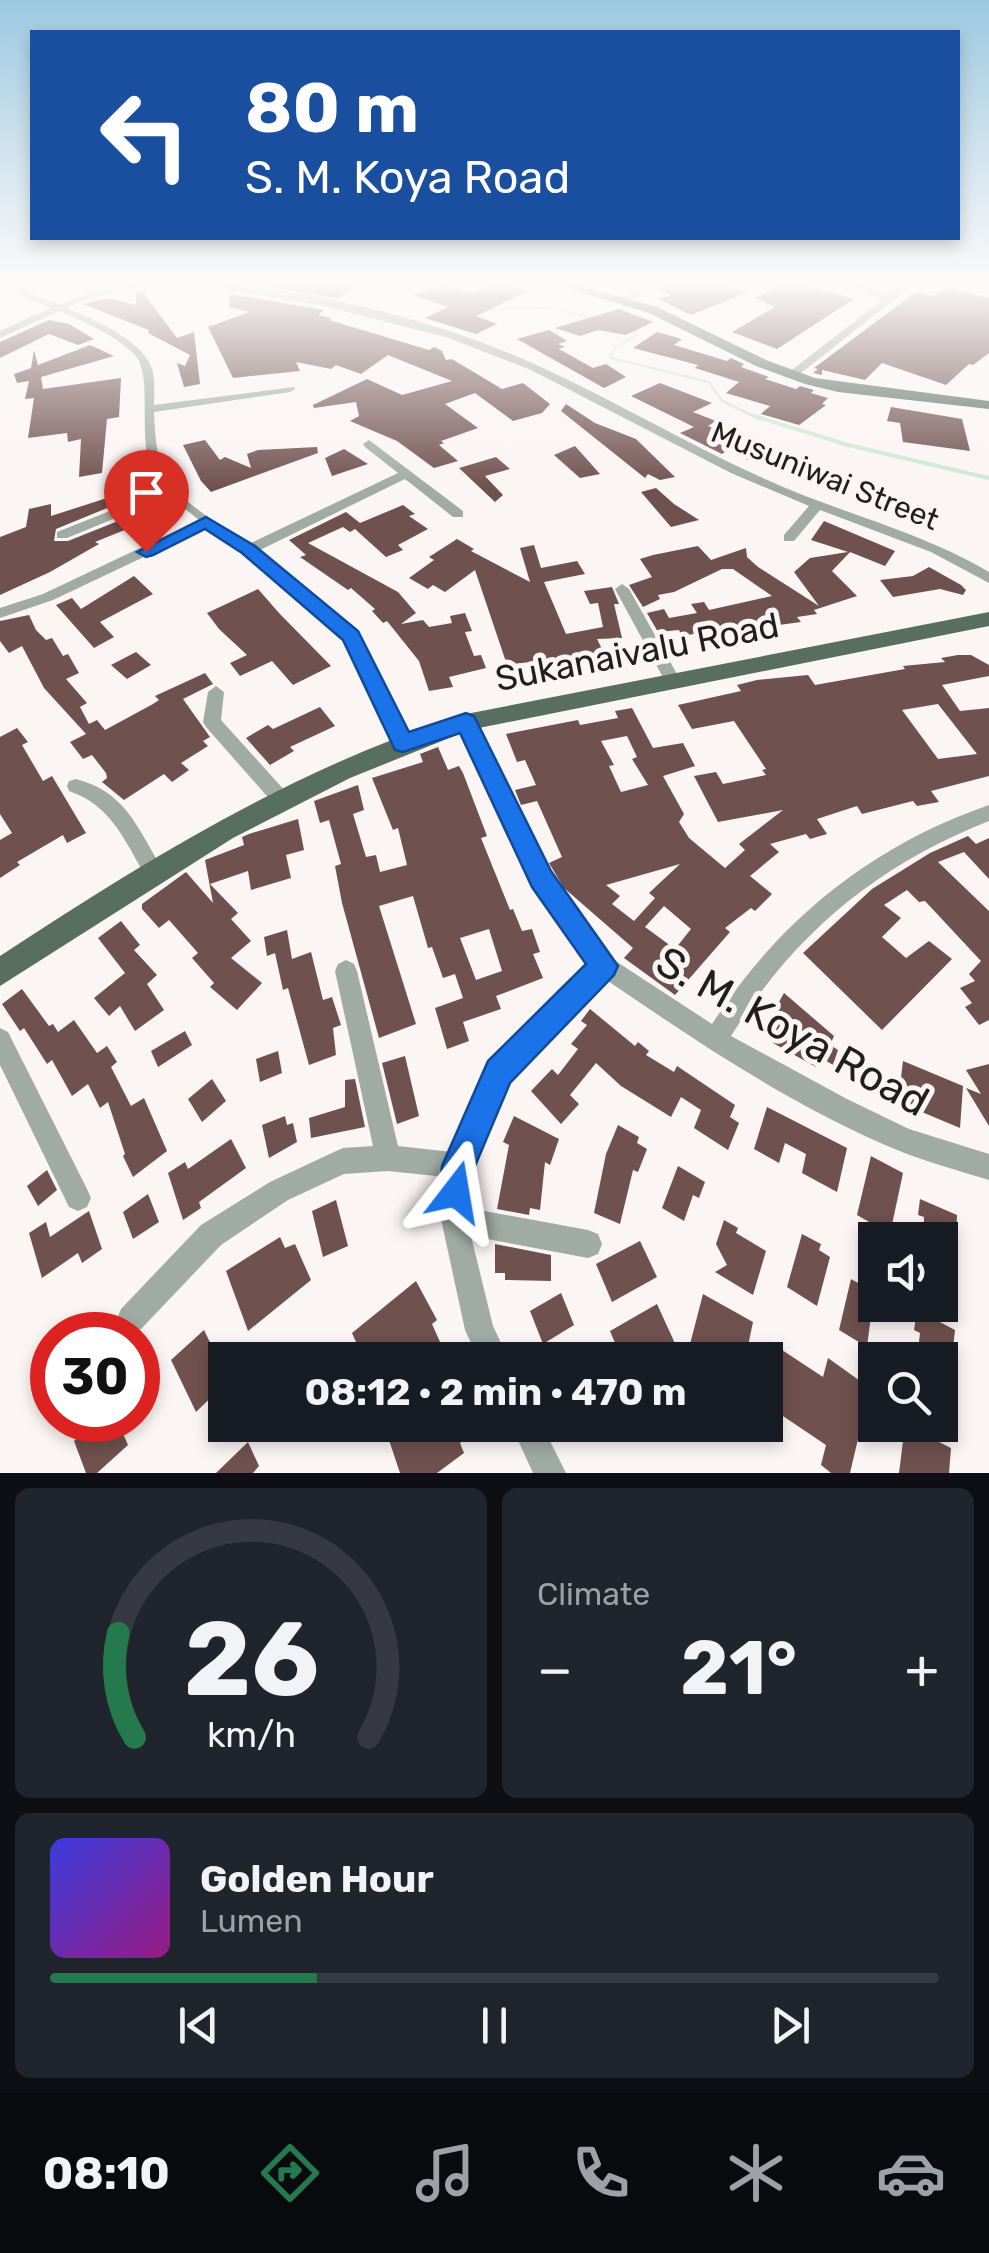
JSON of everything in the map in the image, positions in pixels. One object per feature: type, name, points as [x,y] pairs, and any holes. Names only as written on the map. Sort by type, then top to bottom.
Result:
[{"type":"main road","points":[[740,352],[792,375],[838,388],[989,405]]},
{"type":"main road","points":[[972,403],[989,386]]},
{"type":"main road","name":"Sukanaivalu Road","points":[[0,972],[154,872],[280,798],[403,744],[466,722],[989,619]]},
{"type":"street","points":[[139,352],[148,370],[155,467],[171,491],[351,636],[403,744]]},
{"type":"street","name":"Musuniwai Street","points":[[495,352],[548,374],[714,462],[816,506],[952,554],[989,578]]},
{"type":"street","points":[[792,375],[822,352]]},
{"type":"street","points":[[150,409],[290,389]]},
{"type":"street","points":[[370,444],[458,514]]},
{"type":"street","points":[[248,550],[405,474]]},
{"type":"street","points":[[62,535],[171,491]]},
{"type":"street","points":[[789,538],[816,506]]},
{"type":"street","points":[[0,613],[48,597],[206,522]]},
{"type":"street","points":[[622,589],[674,681]]},
{"type":"street","points":[[216,692],[212,722],[280,798]]},
{"type":"street","name":"S. M. Koya Road","points":[[466,722],[542,879],[604,966],[715,1040],[838,1108],[906,1140],[989,1167]]},
{"type":"street","points":[[76,786],[96,789],[112,804],[154,872]]},
{"type":"street","points":[[715,1040],[738,1000],[801,924],[913,843],[989,813]]},
{"type":"street","points":[[485,1342],[454,1219],[459,1166],[499,1072],[604,966]]},
{"type":"street","points":[[346,971],[388,1158]]},
{"type":"street","points":[[0,1040],[78,1198]]},
{"type":"street","points":[[137,1312],[212,1235],[279,1192],[343,1162],[388,1158],[459,1166]]},
{"type":"street","points":[[454,1219],[588,1244]]},
{"type":"street","points":[[534,1442],[550,1473]]},
{"type":"building","points":[[34,352],[38,365],[72,352],[105,352],[114,356],[41,377],[43,389],[121,378],[119,417],[107,419],[102,473],[79,477],[81,439],[68,442],[67,433],[28,438],[34,398],[25,399],[29,381],[17,383],[14,374],[31,368]]},
{"type":"building","points":[[184,352],[196,352],[200,384],[184,387],[177,363],[185,366],[190,355]]},
{"type":"building","points":[[220,352],[442,352],[446,360],[452,359],[502,389],[523,383],[550,404],[542,413],[513,421],[475,393],[445,404],[478,428],[441,441],[444,443],[439,445],[458,461],[434,468],[397,441],[350,421],[359,416],[356,402],[314,408],[313,405],[367,379],[402,395],[452,381],[388,355],[361,374],[336,365],[331,369],[296,362],[300,371],[233,378]]},
{"type":"building","points":[[540,352],[564,352],[593,368],[606,364],[626,377],[604,388]]},
{"type":"building","points":[[647,352],[696,352],[727,361],[731,358],[744,364],[741,367],[769,377],[765,379],[814,390],[811,393],[828,398],[822,404],[826,405],[799,425],[761,414],[770,406],[726,393],[739,382],[695,368],[698,365]]},
{"type":"building","points":[[836,352],[989,352],[946,385],[882,363],[865,380],[822,370],[822,375],[813,373],[818,369],[814,368]]},
{"type":"building","points":[[660,383],[712,403],[693,412],[716,421],[708,426],[765,448],[748,460],[727,450],[722,454],[680,433],[694,427],[631,396]]},
{"type":"building","points":[[566,404],[595,423],[636,439],[675,477],[660,480],[648,474],[645,478],[561,411]]},
{"type":"building","points":[[891,407],[962,419],[970,451],[903,442],[900,423],[887,421]]},
{"type":"building","points":[[205,440],[220,460],[225,457],[251,468],[247,454],[258,450],[317,447],[318,453],[211,492],[183,445]]},
{"type":"building","points":[[575,446],[600,474],[580,478],[554,455]]},
{"type":"building","points":[[344,449],[368,464],[332,476],[325,458]]},
{"type":"building","points":[[496,457],[510,469],[485,476],[503,495],[495,502],[459,468]]},
{"type":"building","points":[[656,488],[699,520],[671,527],[641,492]]},
{"type":"building","points":[[107,498],[117,504],[56,529],[54,541],[68,541],[133,515],[155,529],[138,538],[127,529],[95,542],[99,544],[0,595],[0,537],[26,527],[29,509],[51,504],[51,516]]},
{"type":"building","points":[[403,505],[415,514],[409,516],[428,529],[398,545],[403,550],[386,557],[355,529],[350,532],[343,527],[308,543],[398,592],[416,613],[401,624],[423,620],[429,627],[452,623],[450,616],[465,613],[472,631],[465,632],[474,656],[481,655],[486,668],[449,677],[453,687],[429,691],[419,661],[387,621],[383,623],[372,611],[375,609],[351,588],[348,590],[300,557],[306,555],[289,540],[346,512],[360,523]]},
{"type":"building","points":[[824,521],[895,551],[885,566],[850,552],[832,571],[857,596],[814,610],[817,614],[797,617],[801,622],[682,636],[679,630],[658,632],[647,613],[664,609],[669,618],[697,613],[691,604],[704,602],[709,610],[772,596],[733,569],[722,569],[674,592],[658,595],[660,599],[643,607],[629,585],[652,577],[640,559],[698,546],[711,560],[746,548],[747,557],[758,567],[819,606],[794,572],[810,558],[848,552],[811,540]]},
{"type":"building","points":[[457,539],[474,549],[471,551],[530,582],[520,548],[534,545],[541,568],[577,561],[585,574],[544,582],[566,634],[603,627],[598,603],[590,604],[584,591],[612,587],[619,604],[614,604],[622,638],[597,639],[606,657],[581,661],[578,656],[507,665],[475,570],[445,592],[433,585],[428,589],[409,578],[434,560],[429,557]]},
{"type":"building","points":[[929,567],[961,585],[966,590],[963,595],[940,589],[893,597],[880,580],[913,576]]},
{"type":"building","points":[[134,576],[153,594],[100,622],[114,637],[94,648],[56,605],[72,598],[81,609]]},
{"type":"building","points":[[258,589],[331,666],[293,685],[272,661],[240,676],[230,663],[247,655],[207,613]]},
{"type":"building","points":[[29,615],[46,640],[52,638],[63,656],[68,654],[79,673],[66,679],[87,703],[80,707],[89,724],[97,720],[105,730],[159,700],[155,696],[205,673],[213,684],[183,699],[210,737],[203,741],[208,746],[181,763],[189,770],[172,782],[164,774],[124,800],[102,782],[106,773],[92,755],[83,759],[70,742],[86,734],[44,688],[22,646],[9,653],[0,641],[0,621]]},
{"type":"building","points":[[136,652],[151,665],[127,679],[111,665]]},
{"type":"building","points":[[971,655],[989,665],[989,676],[942,685],[960,711],[989,708],[989,776],[931,791],[939,802],[917,806],[913,801],[862,814],[857,806],[817,819],[827,834],[810,839],[806,834],[770,844],[779,852],[750,876],[772,894],[755,911],[751,908],[725,928],[730,932],[675,995],[624,958],[633,948],[564,888],[549,863],[562,857],[537,801],[521,805],[515,790],[536,785],[525,760],[517,762],[506,734],[578,720],[580,725],[618,718],[615,711],[632,708],[653,748],[683,743],[695,766],[663,776],[684,814],[679,822],[689,838],[725,868],[745,850],[739,844],[783,810],[718,822],[694,776],[716,772],[723,784],[766,775],[762,770],[766,769],[734,721],[692,729],[678,705],[741,691],[737,685],[757,680],[808,675],[815,685],[905,669],[903,666],[945,662],[941,658]],"holes":[[[938,704],[977,754],[938,759],[902,710]],[[627,736],[637,757],[632,759],[648,785],[621,792],[609,766],[614,765],[601,741]],[[680,864],[649,893],[655,898],[634,921],[612,904],[620,896],[606,885]],[[664,906],[691,929],[675,949],[645,927]]]},
{"type":"building","points":[[320,707],[335,726],[290,747],[294,751],[270,765],[246,738],[268,725],[273,729]]},
{"type":"building","points":[[17,728],[28,742],[22,745],[43,781],[52,776],[86,833],[67,843],[63,835],[17,862],[20,865],[0,878],[0,840],[12,833],[0,814],[0,737]]},
{"type":"building","points":[[438,747],[448,770],[459,766],[463,773],[487,836],[481,838],[510,910],[513,909],[522,931],[532,929],[540,952],[533,954],[543,978],[496,996],[501,1009],[463,1022],[469,1041],[447,1049],[435,1008],[463,998],[455,974],[443,978],[432,947],[428,948],[413,896],[379,906],[416,1024],[379,1038],[342,903],[335,866],[341,864],[329,820],[320,823],[314,801],[358,785],[364,810],[353,814],[366,857],[376,855],[380,872],[407,865],[398,828],[393,830],[372,778],[423,762],[420,754]],"holes":[[[489,929],[502,971],[476,980],[460,938]]]},
{"type":"building","points":[[298,819],[304,850],[286,855],[291,878],[251,890],[248,871],[210,884],[238,913],[231,919],[251,941],[231,958],[262,983],[237,1010],[210,987],[214,983],[192,958],[198,953],[169,920],[159,928],[142,904],[186,872],[213,903],[205,860],[244,845],[242,837]]},
{"type":"building","points":[[968,836],[976,844],[989,838],[989,879],[964,852],[938,862],[989,911],[989,1020],[979,1025],[965,1007],[972,1003],[960,988],[975,981],[969,974],[981,961],[925,901],[919,902],[907,890],[884,905],[901,918],[882,937],[906,958],[929,941],[952,959],[882,1030],[803,953],[872,889],[930,853]]},
{"type":"building","points":[[121,921],[140,945],[134,950],[157,975],[147,984],[164,1010],[135,1031],[120,1006],[109,1016],[94,998],[125,973],[98,938]]},
{"type":"building","points":[[287,930],[292,959],[311,952],[323,1000],[332,997],[341,1025],[333,1028],[336,1055],[309,1065],[288,988],[283,990],[275,953],[267,956],[264,937]]},
{"type":"building","points":[[22,989],[49,1026],[53,1024],[58,1032],[74,1020],[97,1053],[107,1046],[117,1062],[111,1067],[131,1106],[144,1098],[167,1151],[133,1177],[108,1102],[100,1108],[88,1084],[72,1096],[52,1060],[47,1064],[24,1028],[20,1031],[2,1004]]},
{"type":"building","points":[[784,993],[834,1036],[830,1045],[838,1050],[833,1065],[820,1057],[816,1067],[773,1043],[764,1029]]},
{"type":"building","points":[[590,1009],[635,1046],[638,1042],[649,1051],[646,1055],[674,1072],[677,1066],[735,1105],[730,1117],[739,1123],[728,1150],[694,1128],[701,1110],[681,1097],[671,1117],[621,1086],[596,1063],[570,1095],[579,1104],[561,1124],[531,1091],[552,1069],[558,1075],[578,1049],[571,1044],[587,1025],[581,1021]]},
{"type":"building","points":[[185,1031],[192,1045],[158,1067],[151,1051]]},
{"type":"building","points":[[278,1051],[282,1073],[260,1082],[256,1059]]},
{"type":"building","points":[[405,1056],[419,1116],[397,1124],[382,1063]]},
{"type":"building","points":[[903,1061],[963,1086],[960,1128],[898,1102]]},
{"type":"building","points":[[989,1064],[989,1126],[966,1088],[981,1094],[966,1070]]},
{"type":"building","points":[[212,1079],[226,1101],[202,1122],[188,1099]]},
{"type":"building","points":[[355,1079],[365,1127],[311,1138],[309,1118],[345,1107],[345,1080]]},
{"type":"building","points":[[767,1107],[847,1148],[837,1192],[802,1173],[806,1154],[785,1143],[779,1163],[754,1149]]},
{"type":"building","points":[[285,1116],[287,1125],[293,1123],[297,1142],[269,1158],[262,1125]]},
{"type":"building","points":[[514,1116],[559,1139],[550,1165],[545,1162],[540,1210],[530,1208],[529,1215],[497,1209],[509,1145],[503,1142]]},
{"type":"building","points":[[618,1125],[639,1137],[637,1143],[647,1149],[638,1172],[633,1170],[620,1224],[594,1213],[606,1154]]},
{"type":"building","points":[[231,1139],[246,1168],[199,1202],[201,1208],[183,1220],[168,1173],[185,1162],[188,1169]]},
{"type":"building","points":[[871,1156],[903,1173],[893,1222],[869,1222],[857,1215]]},
{"type":"building","points":[[678,1166],[705,1182],[699,1198],[693,1195],[684,1221],[662,1208]]},
{"type":"building","points":[[47,1170],[57,1190],[38,1206],[27,1186]]},
{"type":"building","points":[[148,1194],[159,1222],[133,1239],[123,1212]]},
{"type":"building","points":[[920,1199],[957,1215],[957,1222],[924,1222],[924,1217],[918,1215]]},
{"type":"building","points":[[336,1200],[348,1246],[323,1257],[312,1211]]},
{"type":"building","points":[[89,1211],[102,1249],[82,1263],[78,1253],[42,1278],[29,1233],[46,1222],[50,1237]]},
{"type":"building","points":[[724,1220],[738,1228],[736,1233],[766,1251],[753,1295],[715,1272],[727,1265],[716,1244]]},
{"type":"building","points":[[802,1234],[821,1244],[819,1250],[830,1257],[817,1306],[787,1287]]},
{"type":"building","points":[[280,1237],[285,1248],[295,1244],[311,1280],[248,1331],[226,1271]]},
{"type":"building","points":[[640,1241],[657,1277],[612,1302],[596,1264]]},
{"type":"building","points":[[495,1244],[551,1255],[551,1281],[505,1280],[505,1273],[495,1273]]},
{"type":"building","points":[[851,1279],[858,1283],[858,1322],[870,1322],[868,1342],[859,1342],[839,1330]]},
{"type":"building","points":[[416,1281],[437,1320],[432,1324],[440,1342],[356,1342],[352,1333]]},
{"type":"building","points":[[561,1293],[574,1325],[542,1342],[530,1311]]},
{"type":"building","points":[[703,1294],[753,1322],[749,1342],[691,1342]]},
{"type":"building","points":[[657,1304],[674,1342],[615,1342],[610,1331]]},
{"type":"building","points":[[915,1322],[940,1322],[955,1330],[954,1342],[919,1342],[920,1333],[914,1330]]},
{"type":"building","points":[[204,1330],[210,1342],[208,1400],[196,1412],[171,1360]]},
{"type":"building","points":[[783,1351],[823,1377],[828,1358],[858,1379],[858,1439],[850,1473],[831,1473],[821,1465],[826,1445],[783,1416]]},
{"type":"building","points":[[74,1442],[127,1442],[128,1445],[97,1473],[86,1473]]},
{"type":"building","points":[[248,1442],[259,1466],[253,1473],[216,1473]]},
{"type":"building","points":[[390,1442],[461,1442],[464,1453],[437,1473],[400,1473]]},
{"type":"building","points":[[903,1442],[939,1442],[951,1448],[949,1473],[899,1473]]},
{"type":"waterway","points":[[613,352],[611,358],[709,382],[722,401],[760,419]]},
{"type":"waterway","points":[[754,416],[848,445],[989,478]]},
{"type":"route","points":[[146,552],[206,522],[248,550],[351,636],[403,744],[466,722],[542,879],[604,966],[499,1072],[459,1166],[456,1192]]}]
